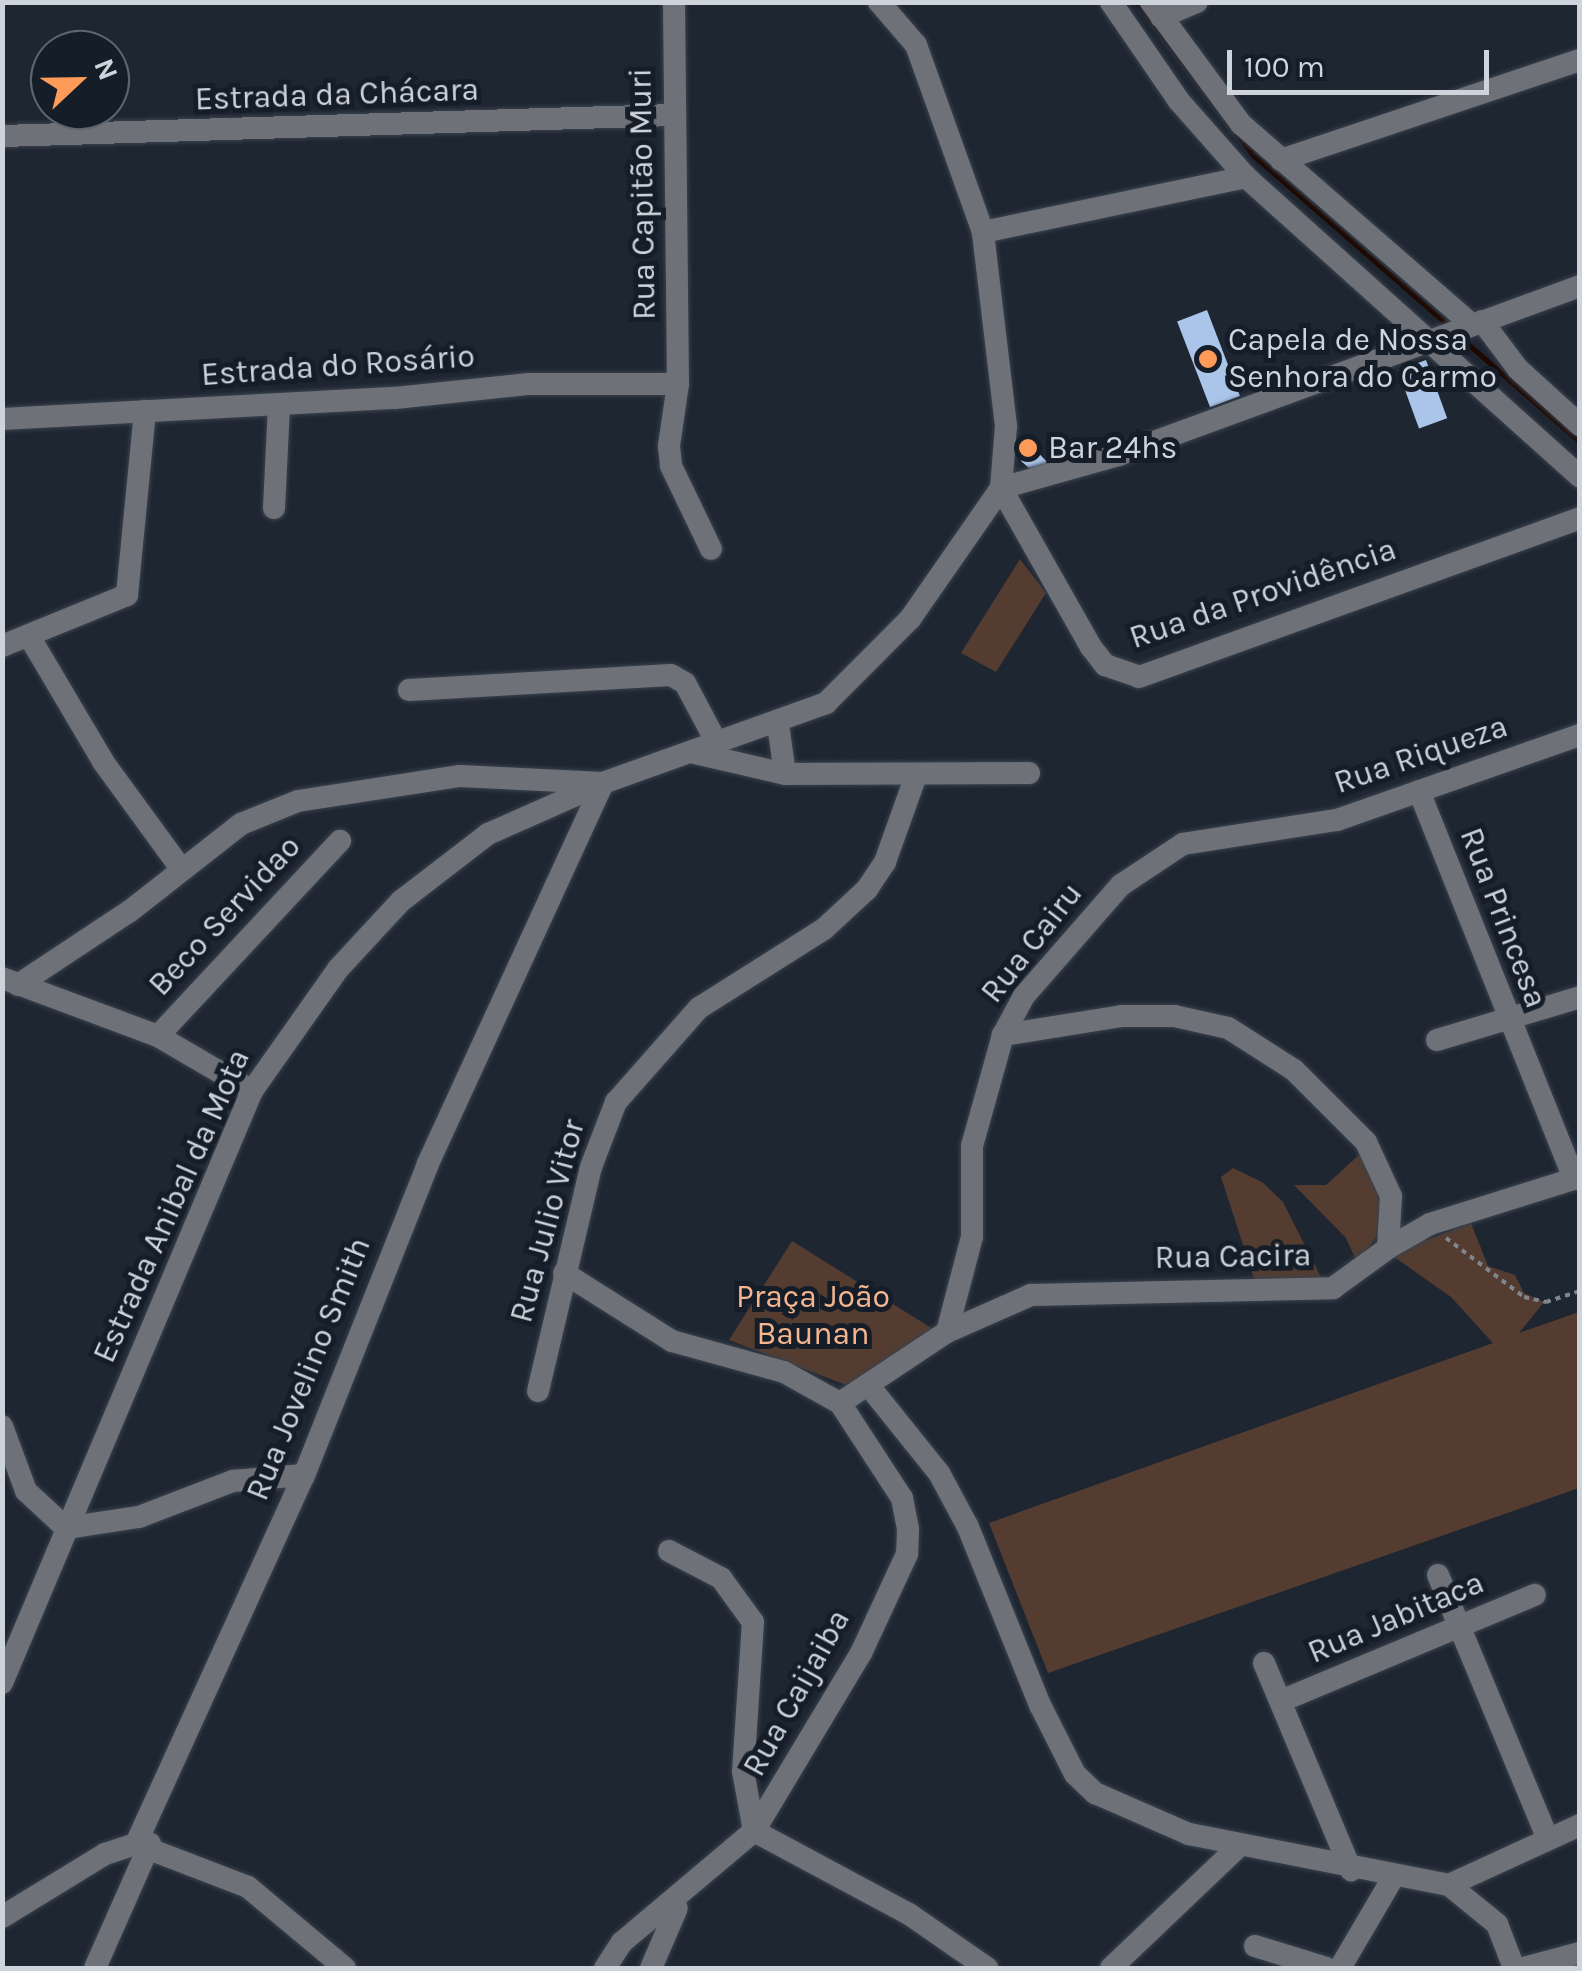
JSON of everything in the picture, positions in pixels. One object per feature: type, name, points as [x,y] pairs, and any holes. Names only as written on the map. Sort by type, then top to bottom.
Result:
[{"type":"street","name":"Rua Capitão Muri","points":[[674,2],[678,384],[672,466],[712,548]]},
{"type":"street","points":[[879,2],[916,45],[983,232],[1003,386],[1001,488],[1119,455],[1580,286]]},
{"type":"street","points":[[1110,2],[1180,100],[1246,178],[1437,339],[1580,477]]},
{"type":"street","points":[[1197,2],[1156,10],[1213,93],[1281,160],[1473,325],[1580,425]]},
{"type":"street","points":[[1281,160],[1580,60]]},
{"type":"street","name":"Estrada da Chácara","points":[[2,136],[674,114]]},
{"type":"street","points":[[983,232],[1246,178]]},
{"type":"street","name":"Estrada do Rosário","points":[[2,419],[279,405],[529,384],[678,384]]},
{"type":"street","points":[[274,508],[279,405]]},
{"type":"street","points":[[2,646],[127,595],[144,411]]},
{"type":"street","name":"Rua da Providência","points":[[1001,488],[1105,664],[1139,677],[1580,518]]},
{"type":"street","name":"Estrada Anibal da Mota","points":[[2,1682],[252,1091],[318,993],[402,902],[488,834],[603,783],[718,746],[826,703],[910,619],[1001,488]]},
{"type":"street","points":[[29,636],[104,763],[182,870]]},
{"type":"street","points":[[408,690],[671,675],[685,683],[718,746]]},
{"type":"street","points":[[778,724],[785,774]]},
{"type":"street","name":"Rua Riqueza","points":[[1282,830],[1418,791],[1580,735]]},
{"type":"street","points":[[693,753],[785,774],[916,778],[1028,774]]},
{"type":"street","points":[[10,982],[182,870],[241,824],[298,800],[460,776],[603,783]]},
{"type":"street","name":"Rua Julio Vitor","points":[[538,1391],[564,1273],[605,1122],[629,1083],[699,1008],[824,929],[867,889],[885,862],[916,778]]},
{"type":"street","name":"Rua Jovelino Smith","points":[[96,1968],[143,1844],[304,1475],[428,1164],[603,783]]},
{"type":"street","name":"Rua Princesa","points":[[1418,791],[1508,1021],[1577,1178]]},
{"type":"street","name":"Rua Cairu","points":[[947,1332],[972,1237],[972,1146],[1003,1035],[1024,996],[1076,932],[1155,860],[1215,835],[1282,830]]},
{"type":"street","name":"Beco Servidao","points":[[158,1036],[340,841]]},
{"type":"street","points":[[10,982],[158,1036],[252,1091]]},
{"type":"street","points":[[1437,1040],[1580,997]]},
{"type":"street","points":[[1003,1035],[1122,1016],[1174,1016],[1228,1028],[1294,1070],[1366,1142],[1391,1196],[1388,1248]]},
{"type":"street","name":"Rua Cacira","points":[[840,1403],[947,1332],[1006,1302],[1062,1291],[1333,1288],[1388,1248],[1430,1224],[1577,1178]]},
{"type":"street","points":[[564,1273],[672,1341],[784,1372],[840,1403]]},
{"type":"street","points":[[870,1386],[939,1472],[968,1527],[1075,1774],[1133,1814],[1239,1846],[1350,1870],[1449,1885],[1497,1924],[1514,1968]]},
{"type":"street","name":"Rua Caijaiba","points":[[605,1968],[622,1942],[685,1894],[754,1831],[852,1669],[907,1554],[902,1498],[840,1403]]},
{"type":"street","points":[[2,1426],[26,1490],[66,1528],[139,1517],[232,1481],[304,1475]]},
{"type":"street","points":[[669,1551],[721,1578],[753,1622],[743,1771],[754,1831],[908,1914],[987,1968]]},
{"type":"street","points":[[1438,1576],[1547,1837]]},
{"type":"street","name":"Rua Jabitaca","points":[[1281,1701],[1536,1595]]},
{"type":"street","points":[[1264,1663],[1350,1870]]},
{"type":"street","points":[[1449,1885],[1580,1825]]},
{"type":"street","points":[[2,1916],[106,1854],[143,1844],[248,1887],[345,1968]]},
{"type":"street","points":[[1111,1968],[1239,1846]]},
{"type":"street","points":[[1340,1968],[1394,1876]]},
{"type":"street","points":[[651,1968],[685,1894]]},
{"type":"street","points":[[1254,1946],[1326,1968]]},
{"type":"street","points":[[1524,1968],[1580,1953]]},
{"type":"path","points":[[1430,1224],[1524,1297],[1546,1302],[1580,1291]]},
{"type":"green space","points":[[1020,559],[1046,593],[996,672],[961,653]]},
{"type":"green space","points":[[1360,1154],[1381,1177],[1382,1230],[1357,1262],[1346,1238],[1294,1185],[1326,1185]]},
{"type":"green space","points":[[1233,1168],[1262,1182],[1283,1202],[1324,1283],[1257,1288],[1221,1177]]},
{"type":"green space","points":[[1471,1223],[1488,1266],[1515,1275],[1524,1293],[1544,1302],[1519,1333],[1579,1312],[1579,1488],[1048,1673],[989,1523],[1493,1343],[1451,1297],[1390,1254]]},
{"type":"green space","name":"Praça João Baunan","points":[[792,1241],[933,1329],[854,1388],[729,1340]]},
{"type":"building","name":"Capela de Nossa Senhora do Carmo","points":[[1207,310],[1240,396],[1210,407],[1177,321]]},
{"type":"building","points":[[1426,360],[1447,418],[1419,429],[1398,370]]},
{"type":"building","name":"Bar 24hs","points":[[1022,436],[1051,466],[1029,468],[1021,461]]},
{"type":"waterway","points":[[1137,2],[1253,155],[1449,326]]},
{"type":"waterway","points":[[1460,337],[1580,442]]},
{"type":"place","name":"Capela de Nossa Senhora do Carmo","points":[[1208,359]]},
{"type":"place","name":"Bar 24hs","points":[[1028,448]]}]
